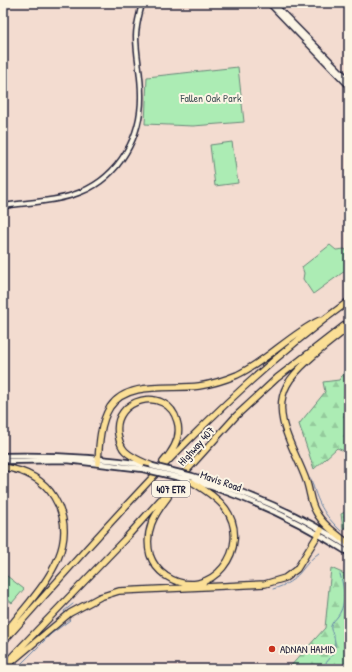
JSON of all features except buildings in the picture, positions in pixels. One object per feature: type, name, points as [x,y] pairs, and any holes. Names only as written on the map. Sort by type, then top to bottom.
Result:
[{"type":"highway","name":"Highway 407","points":[[3,642],[153,477],[266,367],[349,301]]},
{"type":"highway","points":[[98,460],[102,427],[111,406],[122,396],[134,391],[148,388],[199,386],[215,383],[237,375],[304,327],[331,314]]},
{"type":"highway","name":"Highway 407","points":[[3,667],[177,482],[236,416],[272,383],[349,322]]},
{"type":"highway","points":[[349,327],[296,372],[286,385],[282,398],[282,414],[288,439],[307,482],[315,512],[332,530],[349,544]]},
{"type":"highway","points":[[152,466],[136,459],[125,451],[119,440],[117,428],[119,418],[123,411],[138,401],[148,399],[157,400],[166,404],[177,420],[178,427],[178,435],[174,448],[156,470],[153,477]]},
{"type":"highway","points":[[3,467],[26,472],[40,481],[50,492],[59,507],[63,520],[64,538],[61,555],[55,568],[3,636]]},
{"type":"highway","points":[[177,482],[172,492],[156,512],[149,526],[148,544],[151,558],[161,572],[176,581],[194,583],[208,580],[220,572],[231,556],[234,539],[233,529],[225,508],[218,500],[191,478]]},
{"type":"highway","points":[[3,667],[70,612],[100,597],[119,591],[254,585],[276,582],[292,574],[320,532]]},
{"type":"main road","name":"Mavis Road","points":[[3,456],[48,455],[152,466],[254,498],[349,547]]},
{"type":"main road","name":"Mavis Road","points":[[3,461],[98,460],[191,478]]},
{"type":"main road","name":"Mavis Road","points":[[320,532],[349,553]]},
{"type":"street","points":[[3,206],[58,198],[82,192],[112,172],[130,147],[138,124],[141,102],[136,35],[142,3]]},
{"type":"street","points":[[269,3],[349,86]]},
{"type":"street","points":[[273,3],[349,80]]},
{"type":"green space","name":"Fallen Oak Park","points":[[238,67],[244,122],[193,126],[145,124],[147,77]]},
{"type":"green space","points":[[232,142],[238,183],[215,186],[210,145]]},
{"type":"green space","points":[[330,245],[336,250],[345,249],[349,254],[349,268],[313,294],[303,279],[304,273],[302,267]]},
{"type":"green space","points":[[349,366],[349,453],[337,448],[314,469],[299,424],[325,392],[323,382],[339,380]]},
{"type":"green space","points":[[349,510],[349,524],[343,529],[341,514]]},
{"type":"green space","points":[[331,568],[349,576],[349,669],[288,669],[325,628]]},
{"type":"green space","points":[[3,573],[24,589],[12,603],[3,596]]},
{"type":"waterway","points":[[311,479],[322,508],[341,531]]},
{"type":"waterway","points":[[273,589],[290,582],[319,553]]},
{"type":"waterway","points":[[320,669],[332,655],[335,647],[331,626],[341,611],[344,600],[343,584],[340,574]]},
{"type":"waterway","points":[[65,613],[64,611],[73,604]]},
{"type":"waterway","points":[[16,669],[51,634],[70,620],[69,619]]},
{"type":"place","name":"ADNAN HAMID","points":[[272,649]]}]
